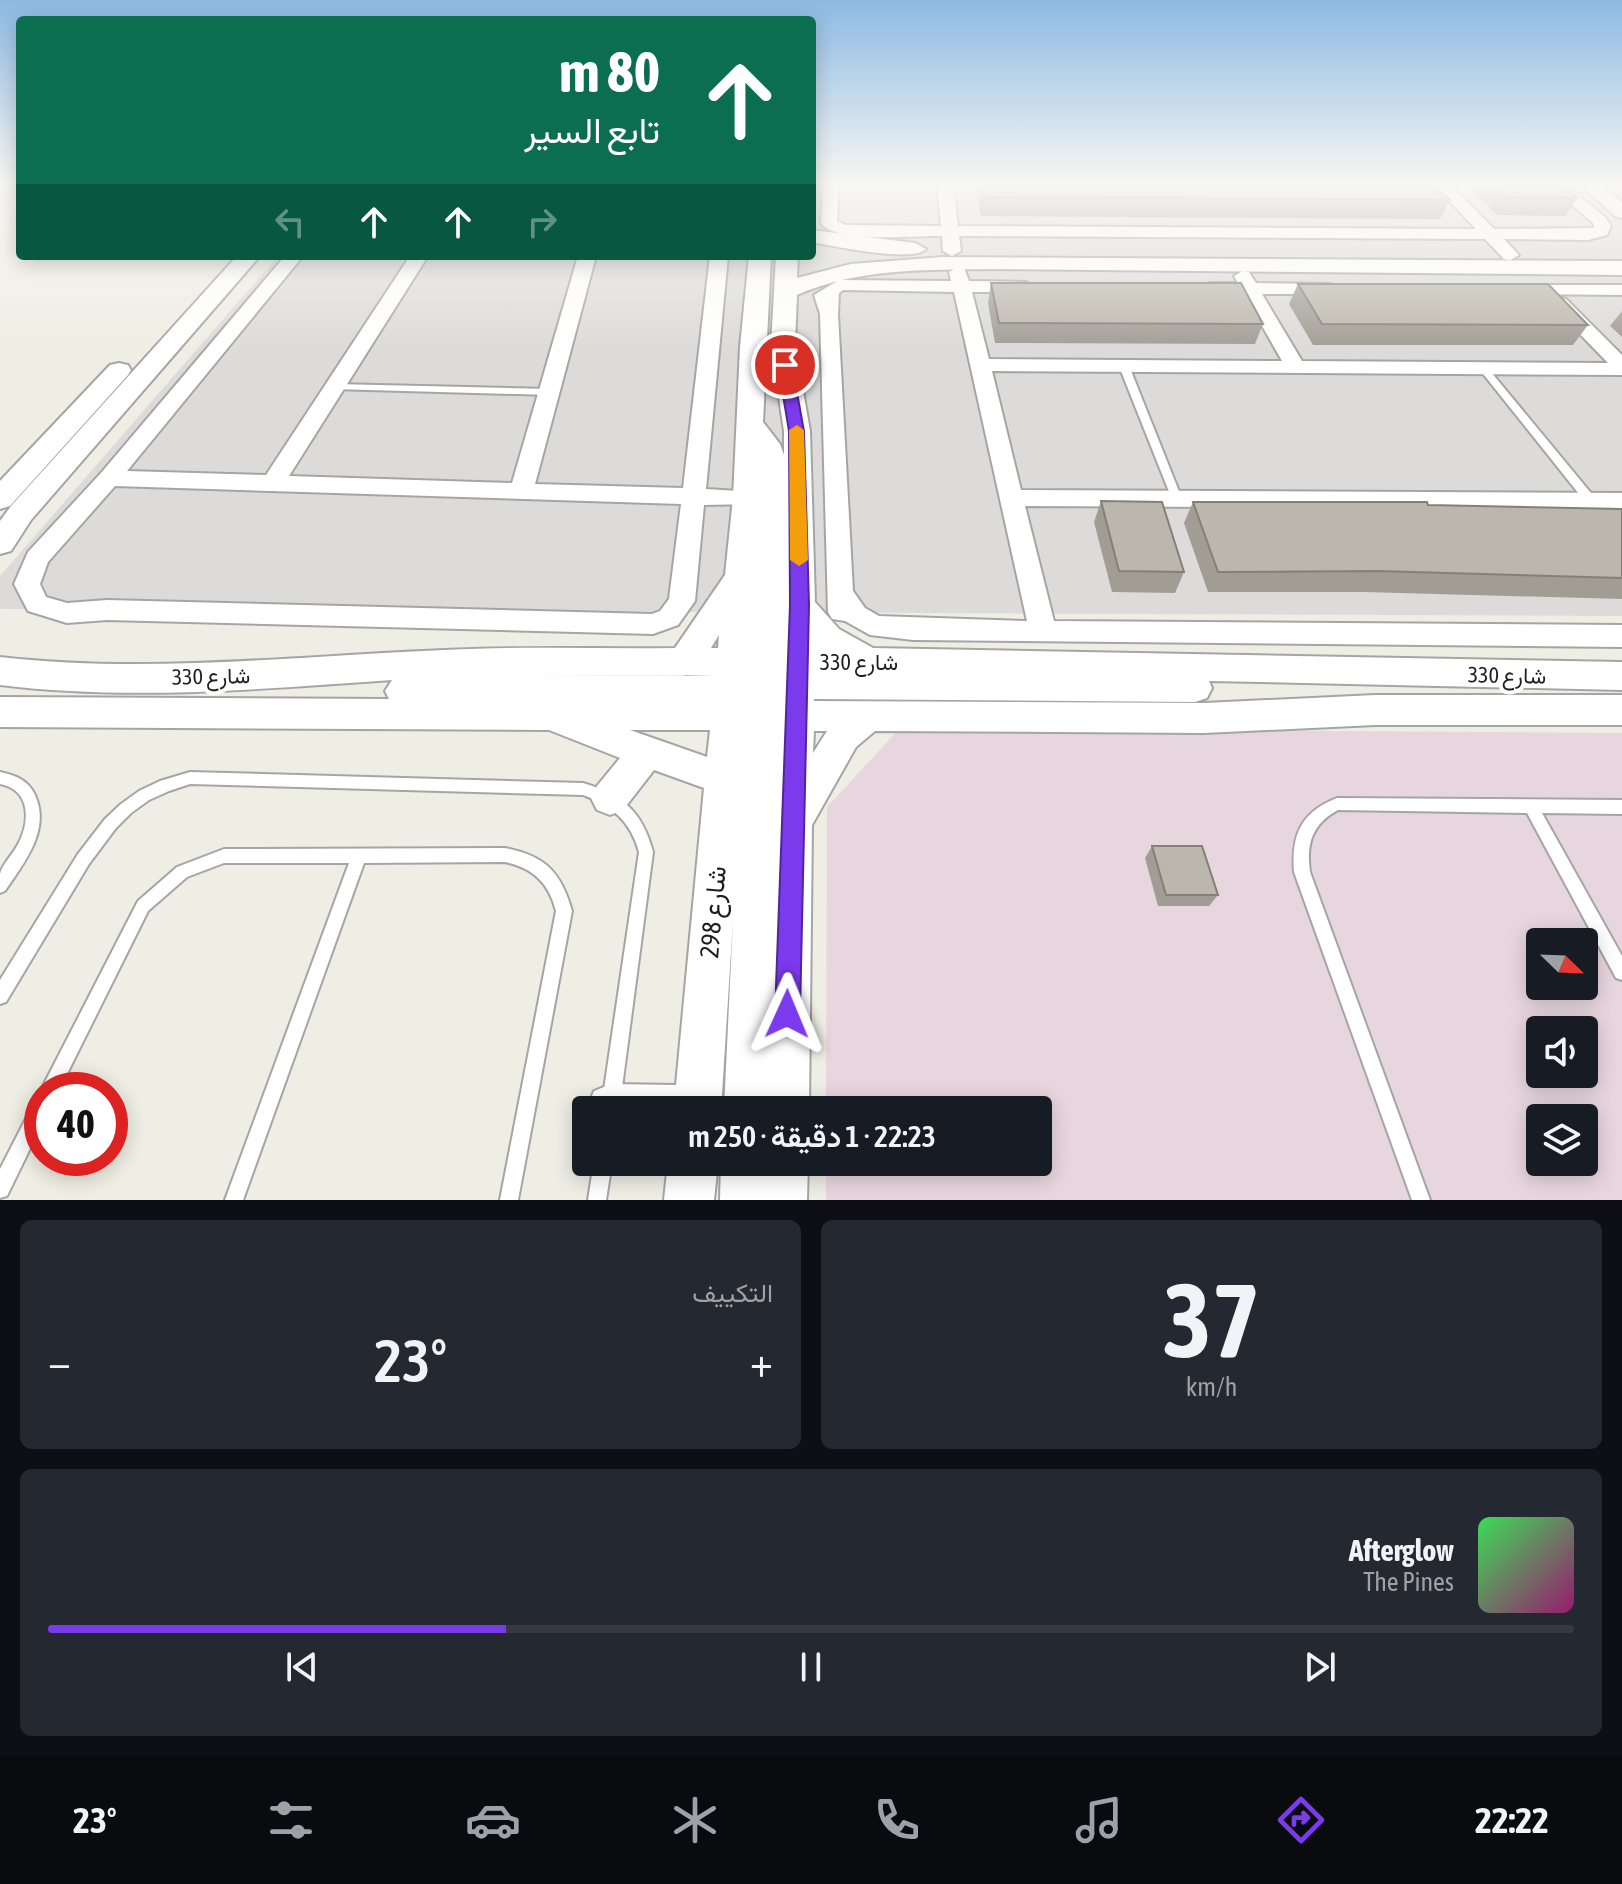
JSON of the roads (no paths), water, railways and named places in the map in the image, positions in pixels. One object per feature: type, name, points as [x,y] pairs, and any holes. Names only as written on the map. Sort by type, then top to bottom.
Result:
[{"type":"street","points":[[840,241],[951,257],[1238,265],[1622,270]]},
{"type":"street","points":[[887,241],[1052,287]]},
{"type":"street","points":[[950,241],[951,257],[1043,631]]},
{"type":"street","points":[[813,260],[815,264],[828,267],[859,262],[951,257],[1326,241]]},
{"type":"street","points":[[1497,241],[1510,255]]},
{"type":"street","points":[[1595,255],[1622,245]]},
{"type":"street","points":[[785,292],[804,281],[833,273],[951,257],[1622,255]]},
{"type":"street","points":[[951,257],[869,285],[848,287],[830,299],[841,615],[853,630],[892,634],[913,630],[1622,636]]},
{"type":"street","points":[[0,499],[220,260]]},
{"type":"street","points":[[0,543],[57,472],[245,260]]},
{"type":"street","points":[[291,260],[32,567],[27,584],[32,598],[55,611],[653,624],[669,618],[682,601],[719,260]]},
{"type":"street","points":[[273,483],[416,260]]},
{"type":"street","points":[[522,490],[586,260]]},
{"type":"street","points":[[760,260],[752,347],[751,425],[741,576],[792,823],[785,1096]]},
{"type":"street","points":[[764,687],[799,605],[797,431],[785,365],[787,260]]},
{"type":"street","points":[[1238,265],[1296,368]]},
{"type":"street","points":[[1189,288],[1343,289]]},
{"type":"street","points":[[1499,290],[1622,290]]},
{"type":"street","points":[[1546,290],[1622,367]]},
{"type":"street","points":[[980,365],[1622,367]]},
{"type":"street","points":[[749,1096],[774,467],[766,444],[751,425]]},
{"type":"street","points":[[109,478],[747,498]]},
{"type":"street","points":[[1011,498],[1622,501]]},
{"type":"street","points":[[684,662],[741,576]]},
{"type":"street","points":[[799,605],[827,638],[869,661]]},
{"type":"street","name":"شارع 330","points":[[0,712],[541,714],[764,687],[869,661],[1622,676]]},
{"type":"street","name":"شارع 330","points":[[0,671],[42,676],[228,677],[445,663],[684,662],[868,716],[1204,718],[1375,710],[1622,710]]},
{"type":"street","points":[[315,713],[347,700],[385,692],[764,687],[1238,688],[1276,682],[1313,670]]},
{"type":"street","name":"شارع 298","points":[[698,1096],[724,779],[764,687]]},
{"type":"street","points":[[541,714],[724,779]]},
{"type":"street","points":[[792,823],[843,736],[868,716]]},
{"type":"street","points":[[610,798],[647,752]]},
{"type":"street","points":[[689,1200],[692,1176]]},
{"type":"street","points":[[745,1200],[746,1176]]},
{"type":"street","points":[[782,1200],[783,1176]]},
{"type":"lane","points":[[1124,366],[1177,499]]},
{"type":"lane","points":[[1483,368],[1591,501]]},
{"type":"lane","points":[[335,387],[549,392]]},
{"type":"lane","points":[[0,778],[23,787],[33,802],[34,821],[27,844],[0,886]]},
{"type":"lane","points":[[0,996],[97,836],[126,808],[174,782],[190,778],[583,789],[610,798],[631,816],[646,852],[612,1096]]},
{"type":"lane","points":[[1421,1200],[1302,872],[1301,841],[1313,818],[1337,804],[1622,807]]},
{"type":"lane","points":[[1531,806],[1622,972]]},
{"type":"lane","points":[[234,1200],[359,855]]},
{"type":"lane","points":[[59,1072],[134,921],[149,899],[169,881],[196,865],[224,856],[520,857],[545,872],[561,896],[564,911],[509,1200]]},
{"type":"lane","points":[[0,1189],[24,1141]]},
{"type":"lane","points":[[597,1200],[601,1176]]}]
